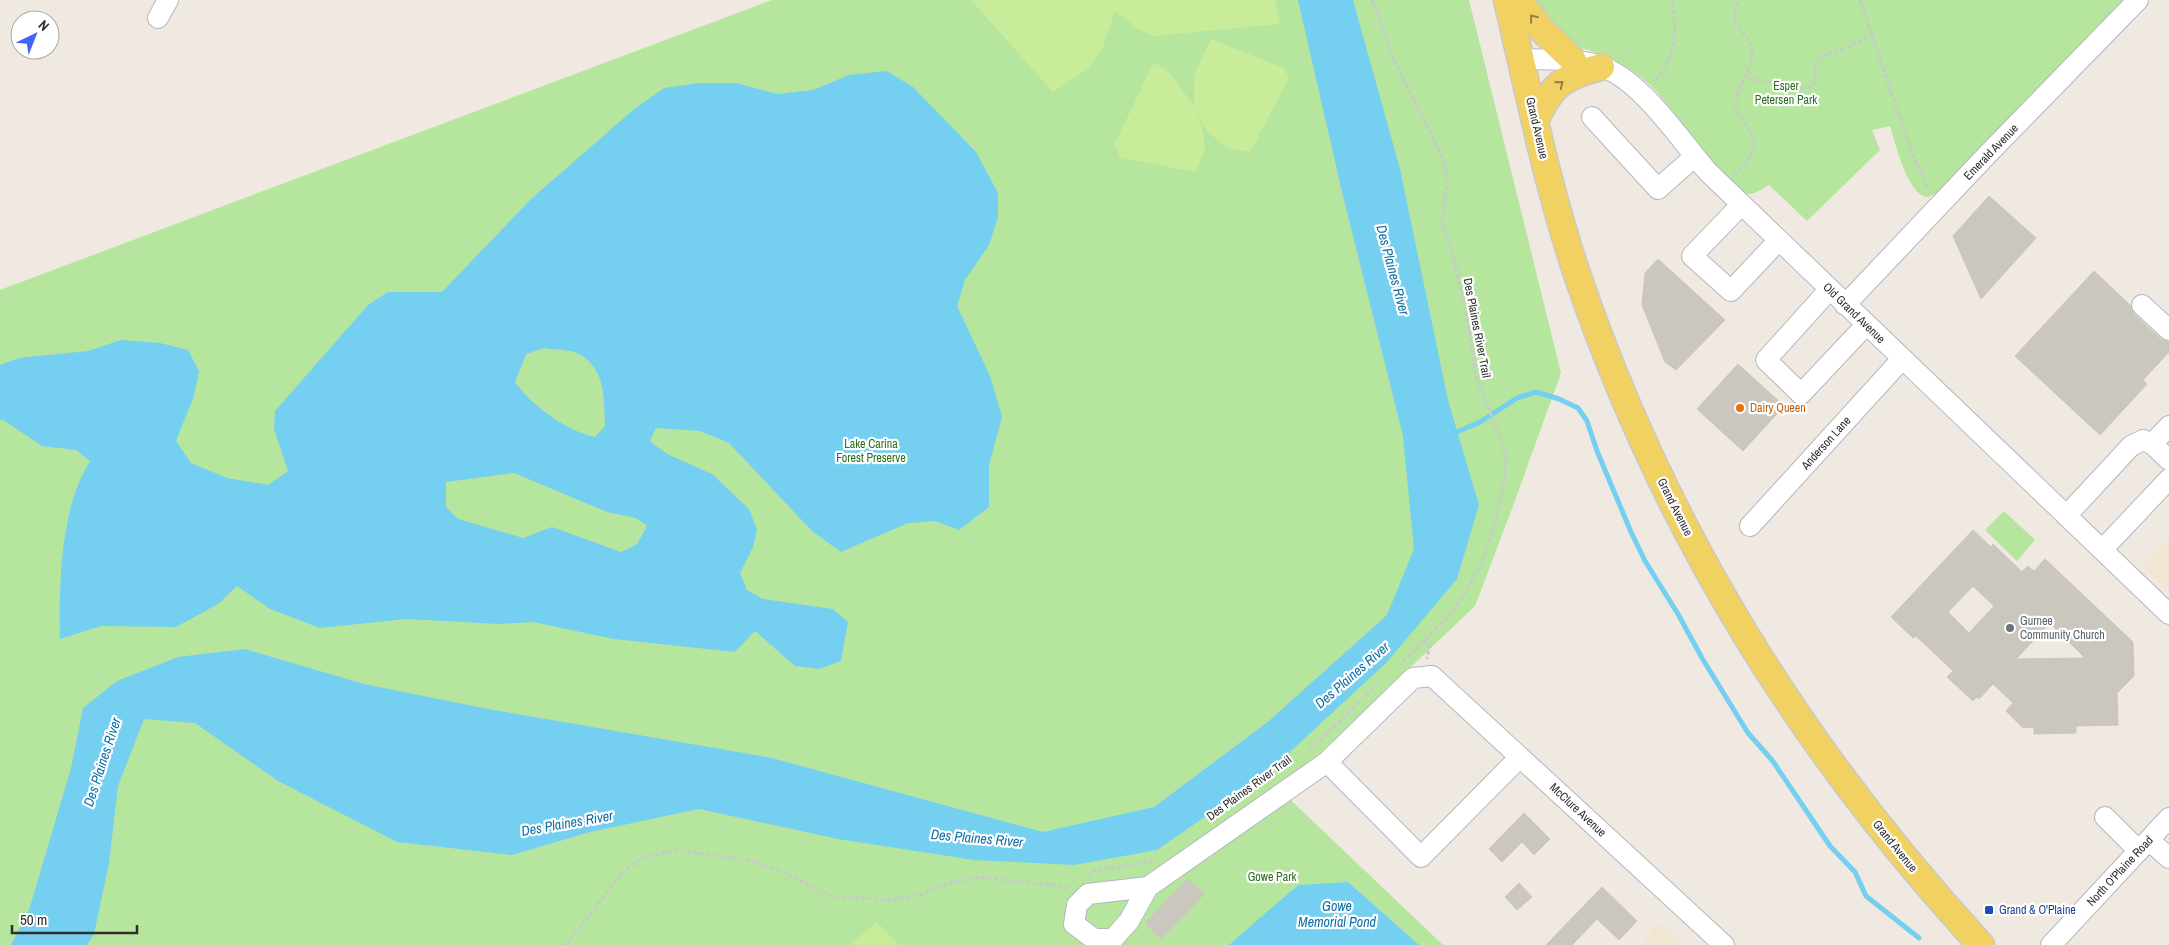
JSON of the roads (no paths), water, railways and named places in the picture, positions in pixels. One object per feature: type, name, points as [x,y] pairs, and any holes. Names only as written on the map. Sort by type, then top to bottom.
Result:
[{"type":"main road","name":"Grand Avenue","points":[[1507,0],[1550,185],[1578,276],[1617,382],[1672,503],[1706,566],[1768,672],[1833,766],[1907,862],[1982,945]]},
{"type":"main road","points":[[1518,0],[1544,32],[1574,60]]},
{"type":"main road","points":[[1534,121],[1546,97],[1561,82],[1574,75],[1601,66]]},
{"type":"street","points":[[158,18],[168,0]]},
{"type":"street","name":"Emerald Avenue","points":[[1845,305],[2138,0]]},
{"type":"street","name":"Old Grand Avenue","points":[[1521,59],[1574,60],[1601,66],[1632,85],[1648,100],[1694,157],[1740,205],[2169,614]]},
{"type":"street","points":[[1592,116],[1658,189],[1694,157]]},
{"type":"street","points":[[1740,205],[1692,256],[1731,291],[1778,241]]},
{"type":"street","points":[[1829,290],[1766,360],[1801,394],[1866,325]]},
{"type":"street","points":[[2142,305],[2169,330]]},
{"type":"street","name":"Anderson Lane","points":[[1750,526],[1902,359]]},
{"type":"street","points":[[2152,444],[2169,426]]},
{"type":"street","points":[[2066,516],[2131,446],[2143,440],[2152,444],[2169,460]]},
{"type":"street","points":[[2102,550],[2169,479]]},
{"type":"street","name":"McClure Avenue","points":[[1327,762],[1413,678],[1432,676],[1520,757],[1712,941]]},
{"type":"street","points":[[1148,887],[1327,762],[1421,857],[1520,757]]},
{"type":"street","points":[[2105,817],[2144,845],[2169,858]]},
{"type":"street","name":"North O'Plaine Road","points":[[2051,945],[2169,818]]},
{"type":"water","name":"Des Plaines River","points":[[1298,0],[1353,0],[1400,169],[1448,400],[1479,505],[1457,579],[1386,663],[1265,775],[1157,850],[1074,865],[974,860],[838,839],[699,809],[590,832],[512,855],[397,842],[278,781],[195,723],[144,719],[118,786],[109,863],[94,934],[87,945],[11,945],[29,910],[71,768],[83,708],[117,681],[178,657],[245,649],[364,684],[488,709],[772,758],[1043,832],[1154,807],[1269,721],[1387,615],[1414,549],[1403,436],[1342,192]]},
{"type":"water","points":[[887,71],[913,87],[976,152],[998,193],[998,217],[989,245],[965,280],[957,306],[990,376],[1002,417],[989,465],[989,507],[959,530],[935,521],[908,523],[841,552],[812,531],[729,443],[700,431],[656,428],[650,441],[667,454],[712,474],[749,509],[757,530],[753,547],[740,573],[747,590],[763,599],[833,609],[848,622],[841,661],[819,669],[795,666],[755,631],[735,652],[614,639],[533,622],[499,624],[406,619],[320,628],[270,609],[237,586],[218,604],[176,627],[101,626],[60,639],[63,547],[73,501],[80,480],[90,461],[76,450],[42,446],[2,419],[0,421],[0,365],[19,358],[88,351],[121,340],[160,343],[188,350],[199,371],[194,396],[176,441],[191,463],[227,478],[268,485],[288,471],[274,429],[275,411],[368,305],[388,292],[442,292],[531,199],[633,110],[664,88],[700,83],[736,83],[777,94],[813,90],[849,75]],"holes":[[[544,348],[567,350],[579,354],[588,360],[599,376],[602,386],[605,426],[595,437],[573,429],[550,416],[530,399],[515,382],[526,354]],[[514,473],[607,512],[636,518],[647,526],[637,544],[621,552],[552,527],[523,538],[458,519],[446,507],[446,482]]]},
{"type":"water","name":"Gowe Memorial Pond","points":[[1348,882],[1419,945],[1229,945],[1298,885]]},
{"type":"waterway","points":[[1452,434],[1480,422],[1517,398],[1536,392],[1559,399],[1578,408],[1587,421],[1597,451],[1645,561],[1748,733],[1772,760],[1830,846],[1855,872],[1866,896],[1919,938]]},
{"type":"place","name":"Dairy Queen","points":[[1740,408]]},
{"type":"place","name":"Gurnee Community Church","points":[[2010,628]]},
{"type":"place","name":"Grand & O'Plaine","points":[[1989,910]]},
{"type":"park label","name":"Esper Petersen Park","points":[[1786,93]]},
{"type":"park label","name":"Lake Carina Forest Preserve","points":[[871,451]]},
{"type":"park label","name":"Gowe Park","points":[[1272,877]]}]
